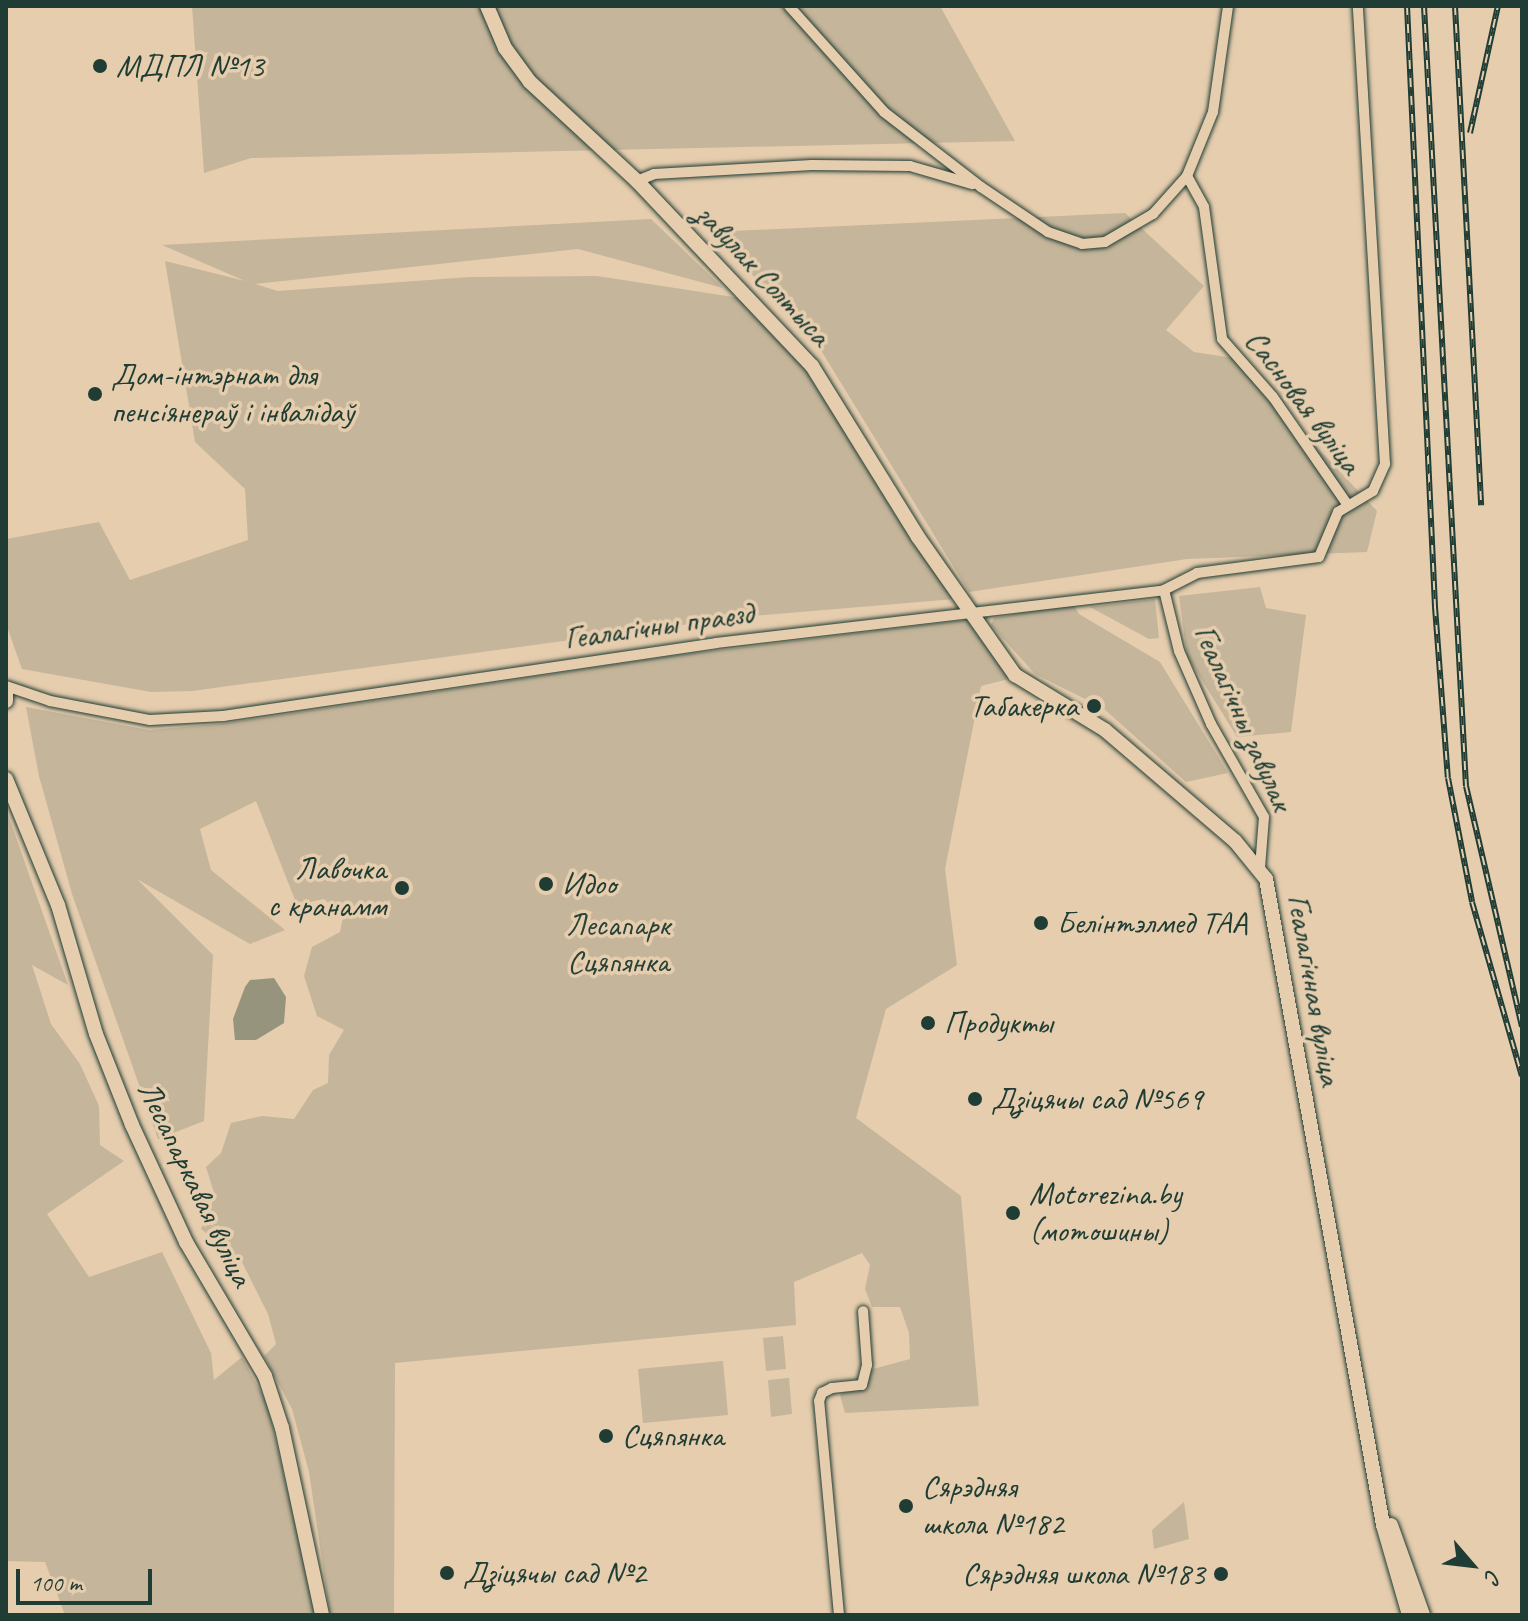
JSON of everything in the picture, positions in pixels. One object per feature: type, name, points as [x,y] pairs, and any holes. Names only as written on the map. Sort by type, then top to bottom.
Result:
[{"type":"street","name":"завулак Солтыса","points":[[487,6],[505,48],[530,82],[637,181],[812,366],[966,611]]},
{"type":"street","points":[[789,6],[884,112],[981,187],[1048,232],[1094,244],[1153,214],[1187,176],[1213,112],[1228,6]]},
{"type":"street","name":"Сасновая вуліца","points":[[1319,557],[1338,512],[1373,491],[1385,464],[1358,6]]},
{"type":"street","points":[[637,181],[654,174],[812,165],[910,166],[981,187]]},
{"type":"street","name":"Сасновая вуліца","points":[[1187,176],[1204,207],[1222,339],[1273,397],[1347,504]]},
{"type":"street","name":"Геалагічны праезд","points":[[6,689],[50,701],[150,720],[223,716],[966,611],[1164,590],[1197,573],[1319,557]]},
{"type":"street","name":"Геалагічны завулак","points":[[1164,590],[1179,651],[1211,724],[1264,817],[1260,868]]},
{"type":"street","name":"Геалагічная вуліца","points":[[966,611],[1015,675],[1105,730],[1260,868],[1270,894],[1383,1509],[1409,1615]]},
{"type":"street","points":[[6,689],[6,701]]},
{"type":"street","name":"Лесапаркавая вуліца","points":[[6,779],[58,905],[96,1034],[132,1125],[186,1242],[265,1376],[282,1428],[322,1615]]},
{"type":"street","points":[[839,1615],[819,1401],[822,1393],[832,1388],[862,1385],[867,1365],[863,1311]]},
{"type":"street","name":"Геалагічная вуліца","points":[[1383,1509],[1423,1615]]},
{"type":"green space","points":[[192,6],[940,6],[1015,141],[251,158],[204,173]]},
{"type":"green space","points":[[1125,213],[1204,286],[1166,330],[1194,352],[1233,358],[1377,511],[1367,552],[1187,559],[969,592],[814,339],[711,232]]},
{"type":"green space","points":[[651,219],[723,288],[578,249],[255,284],[278,291],[470,277],[597,276],[753,300],[795,351],[955,599],[741,617],[192,691],[151,692],[22,669],[6,624],[6,539],[99,522],[130,580],[248,540],[245,489],[195,442],[165,261],[245,281],[162,245]]},
{"type":"green space","points":[[1260,587],[1266,608],[1306,615],[1291,732],[1237,737],[1187,656],[1179,596]]},
{"type":"green space","points":[[1155,599],[1159,638],[1149,639],[1090,607]]},
{"type":"green space","points":[[1073,604],[1079,614],[1160,662],[1228,773],[1186,782],[1103,708],[1035,674],[991,625],[994,618]]},
{"type":"green space","name":"Лесапарк Сцяпянка","points":[[974,619],[1024,675],[981,686],[945,869],[957,965],[886,1009],[856,1118],[961,1196],[979,1406],[845,1413],[840,1395],[873,1369],[910,1359],[909,1333],[900,1307],[872,1307],[865,1289],[870,1265],[862,1253],[794,1282],[796,1325],[395,1363],[394,1615],[330,1615],[309,1472],[292,1409],[264,1356],[276,1344],[268,1314],[242,1262],[201,1229],[215,1196],[206,1167],[221,1153],[231,1123],[262,1116],[294,1119],[313,1090],[328,1083],[329,1055],[344,1030],[317,1016],[304,976],[312,947],[340,932],[343,917],[324,899],[297,905],[256,801],[200,829],[211,870],[285,930],[250,944],[137,879],[213,955],[204,1121],[158,1139],[72,894],[39,776],[26,707],[149,730],[220,724],[679,655]]},
{"type":"green space","points":[[6,809],[68,985],[32,965],[51,1024],[80,1064],[99,1106],[100,1145],[124,1161],[47,1214],[89,1277],[162,1252],[211,1353],[214,1380],[242,1357],[268,1406],[316,1615],[65,1615],[45,1562],[6,1561]]},
{"type":"green space","points":[[783,1336],[786,1369],[766,1371],[763,1338]]},
{"type":"green space","points":[[723,1361],[728,1415],[643,1423],[638,1369]]},
{"type":"green space","points":[[789,1378],[792,1414],[771,1417],[768,1380]]},
{"type":"green space","points":[[1184,1502],[1189,1539],[1154,1549],[1152,1530]]},
{"type":"shaded area","points":[[274,978],[286,997],[284,1023],[256,1040],[235,1040],[233,1019],[245,987],[250,980]]},
{"type":"railway","points":[[1407,6],[1435,607],[1448,778],[1472,902],[1522,1076]]},
{"type":"railway","points":[[1424,6],[1466,786],[1522,1027]]},
{"type":"railway","points":[[1455,6],[1481,505]]},
{"type":"railway","points":[[1470,133],[1498,6]]},
{"type":"place","name":"МДПЛ №13","points":[[100,66]]},
{"type":"place","name":"Дом-інтэрнат для пенсіянераў і інвалідаў","points":[[95,394]]},
{"type":"place","name":"Табакерка","points":[[1094,706]]},
{"type":"place","name":"Идоо","points":[[546,884]]},
{"type":"place","name":"Лавочка с кранамм","points":[[402,888]]},
{"type":"place","name":"Белінтэлмед ТАА","points":[[1041,923]]},
{"type":"place","name":"Продукты","points":[[928,1023]]},
{"type":"place","name":"Дзіцячы сад №569","points":[[975,1099]]},
{"type":"place","name":"Motorezina.by (мотошины)","points":[[1013,1213]]},
{"type":"place","name":"Сцяпянка","points":[[606,1436]]},
{"type":"place","name":"Сярэдняя школа №182","points":[[906,1506]]},
{"type":"place","name":"Дзіцячы сад №2","points":[[447,1573]]},
{"type":"place","name":"Сярэдняя школа №183","points":[[1221,1574]]}]
